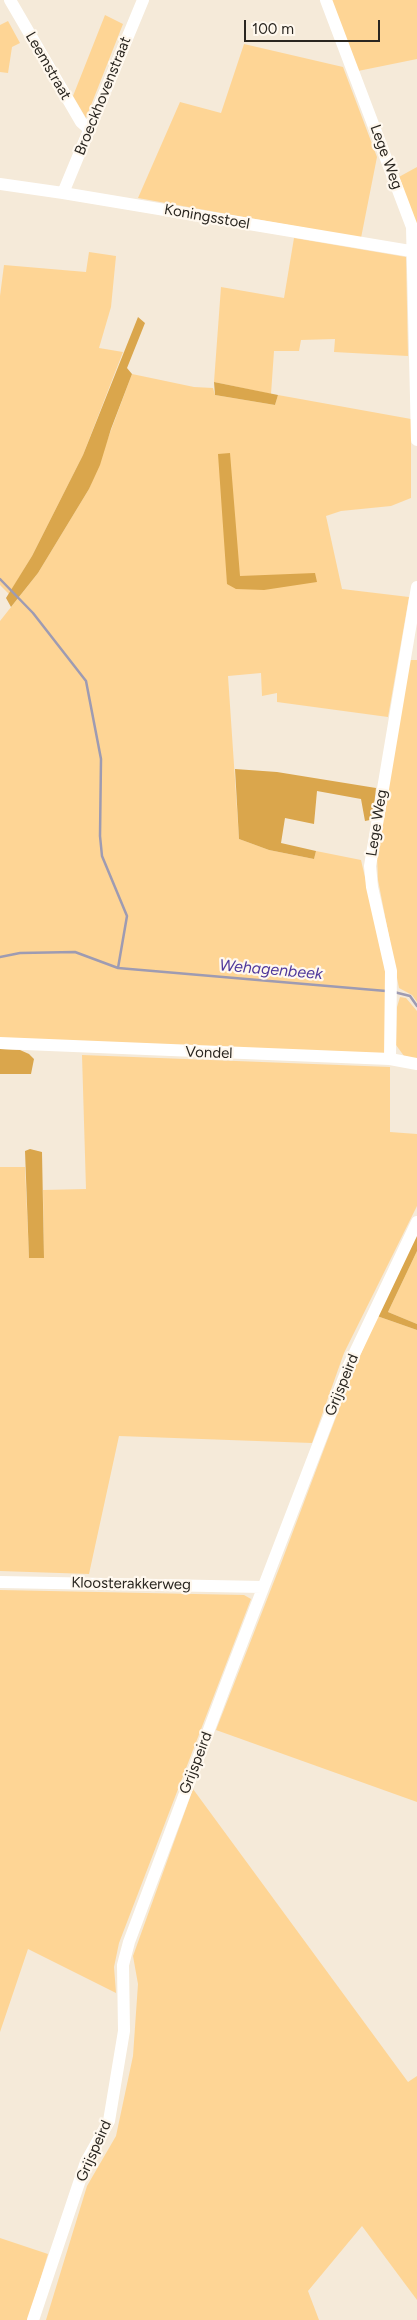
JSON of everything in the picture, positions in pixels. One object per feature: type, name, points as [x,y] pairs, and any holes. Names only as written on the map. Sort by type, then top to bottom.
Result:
[{"type":"street","name":"Leemstraat","points":[[10,0],[81,122],[89,129]]},
{"type":"street","name":"Broeckhovenstraat","points":[[63,193],[143,0]]},
{"type":"street","name":"Lege Weg","points":[[326,0],[412,227],[415,252],[417,440]]},
{"type":"street","name":"Koningsstoel","points":[[0,184],[415,252]]},
{"type":"street","name":"Lege Weg","points":[[390,1059],[391,971],[372,887],[370,866],[417,587]]},
{"type":"street","name":"Vondel","points":[[0,1043],[390,1059],[417,1064]]},
{"type":"street","name":"Grijspeird","points":[[33,2320],[86,2162],[109,2121],[124,2031],[124,1965],[129,1942],[349,1365],[417,1222]]},
{"type":"street","name":"Kloosterakkerweg","points":[[0,1582],[263,1587]]},
{"type":"shaded area","points":[[331,0],[417,0],[417,59],[358,71]]},
{"type":"shaded area","points":[[105,15],[123,24],[86,118],[73,96]]},
{"type":"shaded area","points":[[8,21],[20,43],[12,47],[8,73],[0,72],[0,25]]},
{"type":"shaded area","points":[[244,44],[343,67],[377,157],[361,238],[138,198],[180,102],[221,113]]},
{"type":"shaded area","points":[[417,167],[417,228],[397,178]]},
{"type":"shaded area","points":[[294,238],[406,257],[408,356],[334,352],[335,339],[301,340],[299,351],[274,351],[271,394],[214,382],[221,287],[284,298]]},
{"type":"shaded area","points":[[89,252],[116,256],[111,307],[99,348],[123,352],[83,455],[32,556],[9,594],[0,585],[0,296],[4,265],[86,272]]},
{"type":"shaded area","points":[[138,317],[145,323],[127,368],[132,374],[111,429],[100,465],[89,489],[38,573],[11,607],[6,598],[32,556],[83,455]]},
{"type":"shaded area","points":[[132,374],[194,387],[213,388],[215,395],[275,405],[278,395],[411,419],[411,498],[391,506],[341,511],[326,516],[342,589],[409,597],[388,717],[277,702],[277,693],[262,696],[261,673],[228,676],[239,839],[269,850],[314,859],[316,851],[361,860],[383,955],[387,988],[385,1055],[0,1039],[0,621],[38,573],[89,489]]},
{"type":"shaded area","points":[[214,382],[278,395],[275,405],[215,395]]},
{"type":"shaded area","points":[[230,453],[240,576],[315,573],[317,582],[264,590],[236,589],[227,584],[218,454]]},
{"type":"shaded area","points":[[410,660],[417,660],[417,1002],[412,995],[399,988],[378,880],[377,855]]},
{"type":"shaded area","points":[[235,769],[277,772],[376,788],[373,814],[370,820],[365,821],[361,799],[317,791],[314,824],[285,818],[281,843],[316,851],[314,859],[269,850],[239,839]]},
{"type":"shaded area","points":[[400,997],[406,998],[417,1011],[417,1059],[404,1056],[396,1045],[397,1007]]},
{"type":"shaded area","points":[[0,1049],[20,1050],[29,1054],[34,1059],[31,1074],[0,1074]]},
{"type":"shaded area","points":[[82,1055],[390,1067],[390,1132],[417,1134],[417,1206],[344,1353],[312,1443],[119,1436],[89,1574],[0,1571],[0,1167],[25,1167],[29,1257],[44,1258],[43,1190],[86,1189]]},
{"type":"shaded area","points":[[30,1149],[42,1152],[44,1258],[29,1258],[25,1151]]},
{"type":"shaded area","points":[[417,1231],[417,1251],[388,1312],[417,1324],[417,1330],[377,1316]]},
{"type":"shaded area","points":[[417,1251],[417,1324],[388,1312]]},
{"type":"shaded area","points":[[377,1316],[417,1330],[417,1802],[216,1730],[353,1372]]},
{"type":"shaded area","points":[[0,1590],[244,1595],[251,1599],[119,1943],[114,1967],[116,1993],[28,1949],[0,2032]]},
{"type":"shaded area","points":[[193,1789],[408,2082],[417,2076],[417,2300],[362,2226],[308,2291],[319,2320],[46,2320],[87,2186],[116,2136],[133,2056],[138,1984],[133,1956]]},
{"type":"shaded area","points":[[0,2238],[48,2254],[28,2320],[0,2320]]},
{"type":"waterway","points":[[0,579],[33,613],[86,681],[101,759],[100,836],[102,856],[127,916],[118,968]]},
{"type":"waterway","name":"Wehagenbeek","points":[[0,957],[20,953],[75,952],[118,968],[386,991]]},
{"type":"waterway","name":"Wehagenbeek","points":[[394,992],[410,996],[417,1006]]}]
